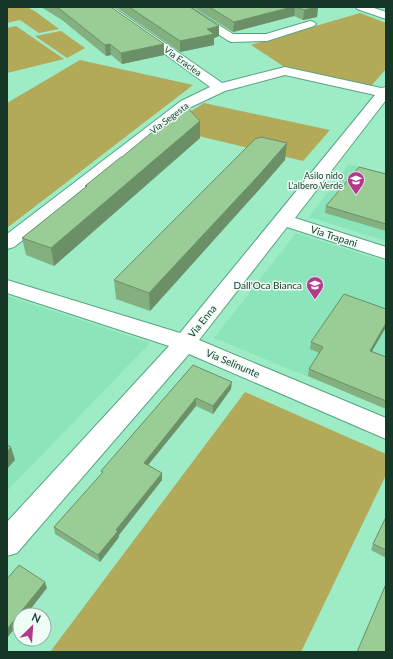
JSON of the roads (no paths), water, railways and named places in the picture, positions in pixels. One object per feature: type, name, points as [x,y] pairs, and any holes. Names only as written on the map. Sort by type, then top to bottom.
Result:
[{"type":"street","name":"Via Eraclea","points":[[106,7],[220,88]]},
{"type":"street","points":[[183,7],[231,38],[267,37],[310,24]]},
{"type":"street","points":[[361,7],[386,16]]},
{"type":"street","name":"Via Segesta","points":[[7,243],[186,104],[220,88],[285,71],[385,92]]},
{"type":"street","name":"Via Enna","points":[[7,543],[185,343],[385,92]]},
{"type":"street","name":"Via Trapani","points":[[283,220],[386,253]]},
{"type":"street","name":"Via Selinunte","points":[[7,286],[185,343],[386,429]]},
{"type":"place","name":"Asilo nido L'albero Verde","points":[[356,195]]},
{"type":"place","name":"Dall'Oca Bianca","points":[[315,300]]}]
